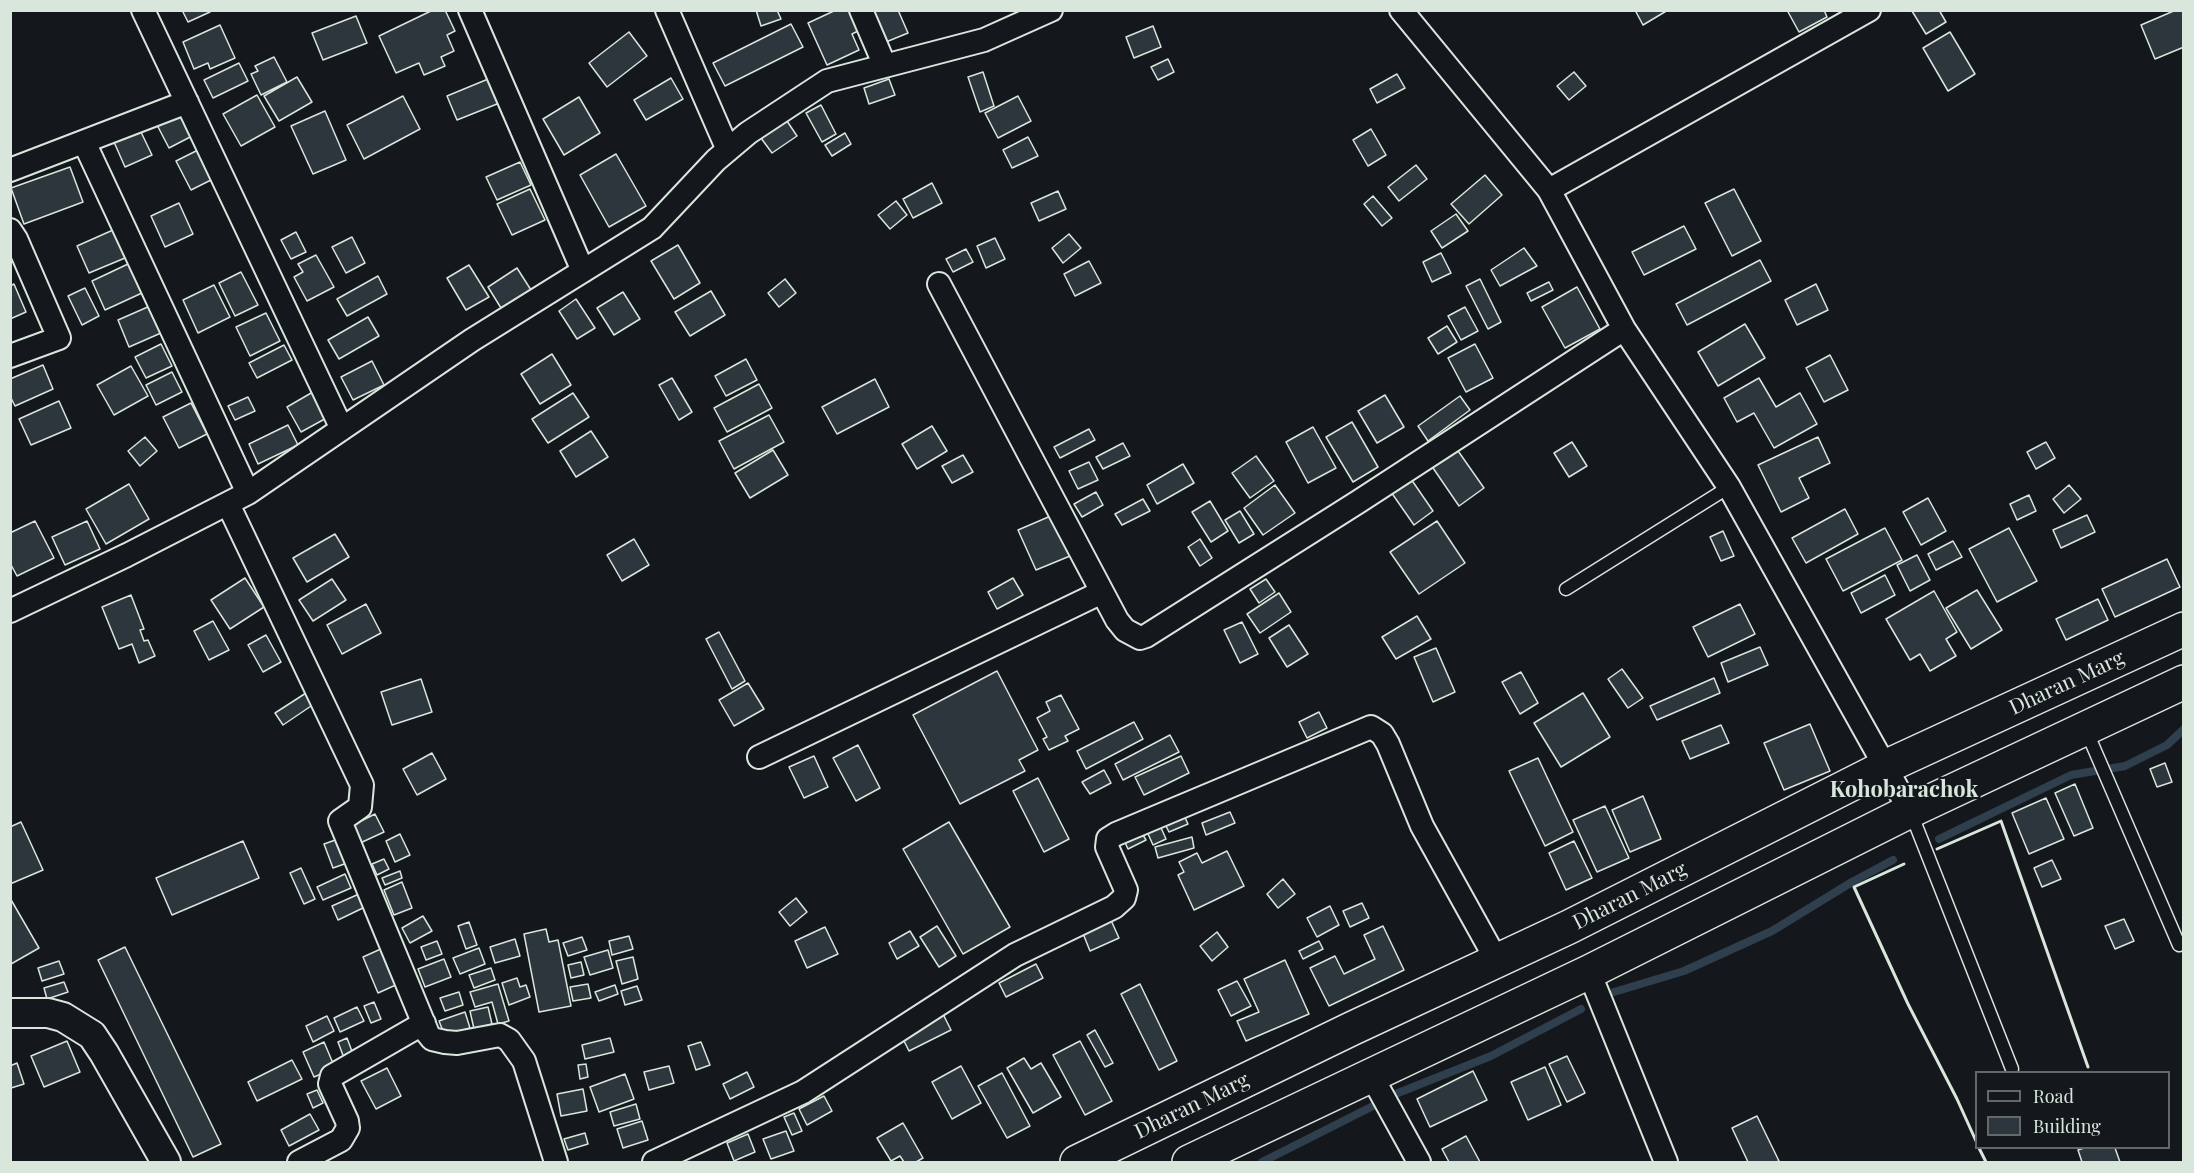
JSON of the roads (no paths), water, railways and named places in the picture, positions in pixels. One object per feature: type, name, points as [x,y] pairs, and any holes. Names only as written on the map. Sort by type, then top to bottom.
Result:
[{"type":"main road","name":"Dharan Marg","points":[[1077,1162],[1569,927],[1885,767],[2184,629]]},
{"type":"main road","points":[[1189,1162],[1589,972],[1910,811],[2184,682]]},
{"type":"street","points":[[143,10],[342,429]]},
{"type":"street","points":[[470,10],[583,271]]},
{"type":"street","points":[[666,10],[728,150]]},
{"type":"street","points":[[861,10],[885,66]]},
{"type":"street","points":[[10,611],[248,493],[472,340],[652,228],[747,133],[827,81],[984,40],[1051,10]]},
{"type":"street","points":[[1401,10],[1549,190],[1624,329],[1729,488],[1910,811]]},
{"type":"street","points":[[1549,190],[1869,10]]},
{"type":"street","points":[[10,170],[187,102]]},
{"type":"street","points":[[84,142],[248,493]]},
{"type":"street","points":[[10,230],[60,338],[10,356]]},
{"type":"street","points":[[939,284],[1102,592],[1125,630],[1140,638],[1624,329]]},
{"type":"street","points":[[228,504],[362,785],[360,807],[340,821],[424,1023],[432,1039],[445,1042],[457,1043],[500,1035],[509,1040],[524,1061],[556,1162]]},
{"type":"street","points":[[759,757],[1102,592]]},
{"type":"street","points":[[654,1162],[803,1092],[1015,955],[1114,908],[1124,898],[1126,890],[1107,847],[1108,839],[1116,834],[1371,727],[1376,728],[1382,734],[1388,744],[1422,826],[1497,961]]},
{"type":"street","points":[[1589,972],[1666,1162]]},
{"type":"street","points":[[10,1014],[48,1013],[63,1017],[92,1035],[166,1162]]},
{"type":"street","points":[[299,1162],[341,1140],[348,1128],[330,1082],[332,1076],[424,1023]]},
{"type":"street","points":[[1371,1075],[1419,1162]]},
{"type":"lane","points":[[1566,588],[1729,488]]},
{"type":"lane","points":[[2085,729],[2179,945]]},
{"type":"lane","points":[[1910,811],[2012,1069]]},
{"type":"waterway","points":[[1939,839],[2071,775],[2125,766],[2167,745],[2184,729]]},
{"type":"waterway","points":[[1614,992],[1684,971],[1772,931],[1893,860]]},
{"type":"waterway","points":[[1398,1093],[1491,1056],[1581,1009]]},
{"type":"waterway","points":[[1262,1162],[1375,1105]]},
{"type":"district","name":"Kohobarachok","points":[[1904,790]]}]
